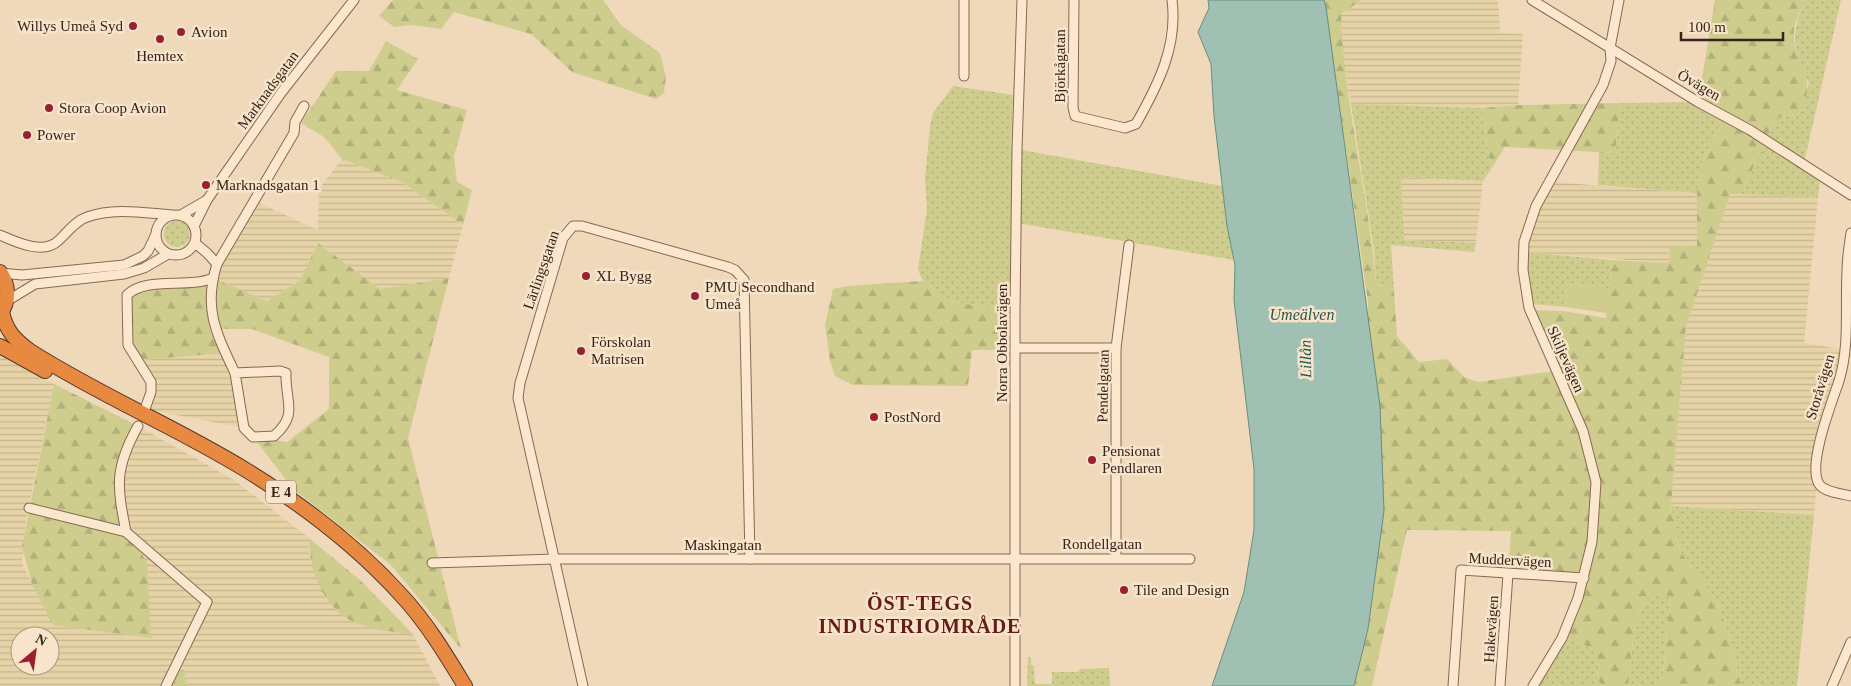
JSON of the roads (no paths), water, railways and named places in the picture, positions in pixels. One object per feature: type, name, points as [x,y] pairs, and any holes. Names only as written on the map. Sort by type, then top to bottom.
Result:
[{"type":"highway","name":"E 4","points":[[0,272],[7,286],[3,309],[4,322],[11,335],[30,351],[245,469],[329,527],[402,596],[426,626],[465,686]]},
{"type":"highway","name":"E 4","points":[[0,346],[219,463],[253,483],[306,520],[348,554],[398,605],[431,648],[455,686]]},
{"type":"street","name":"Marknadsgatan","points":[[194,226],[207,200],[281,93],[354,0]]},
{"type":"street","points":[[964,0],[964,76]]},
{"type":"street","name":"Norra Obbolavägen","points":[[1015,686],[1016,149],[1022,0]]},
{"type":"street","name":"Björkågatan","points":[[1074,0],[1073,107],[1075,116],[1125,128],[1136,124],[1158,84],[1170,47],[1173,13],[1172,0]]},
{"type":"street","name":"Övägen","points":[[1532,0],[1698,102],[1750,130],[1851,195]]},
{"type":"street","name":"Skiljevägen","points":[[1533,686],[1562,638],[1584,578],[1592,542],[1596,482],[1583,432],[1529,308],[1525,290],[1523,254],[1529,223],[1536,206],[1602,85],[1611,61],[1610,48],[1619,0]]},
{"type":"street","points":[[235,373],[286,373],[286,389],[290,413],[287,422],[274,436],[254,437],[244,428],[235,373],[216,329],[210,305],[213,278],[217,264],[294,133],[295,122],[304,106]]},
{"type":"street","name":"Marknadsgatan","points":[[176,215],[207,200]]},
{"type":"street","points":[[0,235],[20,244],[45,248],[57,242],[67,230],[86,217],[110,212],[132,212],[176,215],[186,218],[194,226],[195,243],[191,249],[180,255],[168,254],[144,268],[124,274],[35,284],[3,309]]},
{"type":"street","points":[[0,272],[22,275],[124,265],[143,256],[152,244],[162,221],[176,215]]},
{"type":"street","name":"Lärlingsgatan","points":[[583,686],[518,398],[520,383],[563,238],[573,226],[582,226],[728,267],[735,270],[744,280],[750,559]]},
{"type":"street","name":"Storåvägen","points":[[1851,233],[1846,270],[1846,350],[1839,380],[1822,430],[1817,474],[1818,483],[1822,487],[1851,496]]},
{"type":"street","points":[[156,234],[159,246],[168,254]]},
{"type":"street","points":[[195,243],[208,252],[217,264]]},
{"type":"street","name":"Pendelgatan","points":[[1116,557],[1116,348],[1129,245]]},
{"type":"street","points":[[145,409],[151,392],[150,382],[128,345],[127,295],[139,286],[195,283],[213,278]]},
{"type":"street","points":[[1016,348],[1116,348]]},
{"type":"street","points":[[126,532],[118,485],[129,442],[138,426]]},
{"type":"street","points":[[29,508],[126,532],[207,602],[166,686]]},
{"type":"street","name":"Rondellgatan","points":[[1014,559],[1116,557],[1190,559]]},
{"type":"street","name":"Maskingatan","points":[[432,562],[554,559],[1014,559]]},
{"type":"street","name":"Muddervägen","points":[[1452,686],[1461,570],[1584,578]]},
{"type":"street","name":"Hakevägen","points":[[1500,686],[1508,574]]},
{"type":"street","points":[[1832,686],[1851,642]]},
{"type":"water","name":"Umeälven","points":[[1208,0],[1324,0],[1326,7],[1380,406],[1384,511],[1368,629],[1354,686],[1212,686],[1244,592],[1254,530],[1254,469],[1234,300],[1235,265],[1227,226],[1214,116],[1211,64],[1198,32],[1209,8]]},
{"type":"place","name":"Willys Umeå Syd","points":[[133,26]]},
{"type":"place","name":"Avion","points":[[181,32]]},
{"type":"place","name":"Hemtex","points":[[160,39]]},
{"type":"place","name":"Stora Coop Avion","points":[[49,108]]},
{"type":"place","name":"Power","points":[[27,135]]},
{"type":"place","name":"Marknadsgatan 1","points":[[206,185]]},
{"type":"place","name":"XL Bygg","points":[[586,276]]},
{"type":"place","name":"PMU Secondhand Umeå","points":[[695,296]]},
{"type":"place","name":"Förskolan Matrisen","points":[[581,351]]},
{"type":"place","name":"PostNord","points":[[874,417]]},
{"type":"place","name":"Pensionat Pendlaren","points":[[1092,460]]},
{"type":"place","name":"Tile and Design","points":[[1124,590]]},
{"type":"district","name":"ÖST-TEGS INDUSTRIOMRÅDE","points":[[920,614]]},
{"type":"water label","name":"Lillån","points":[[1305,359]]}]
